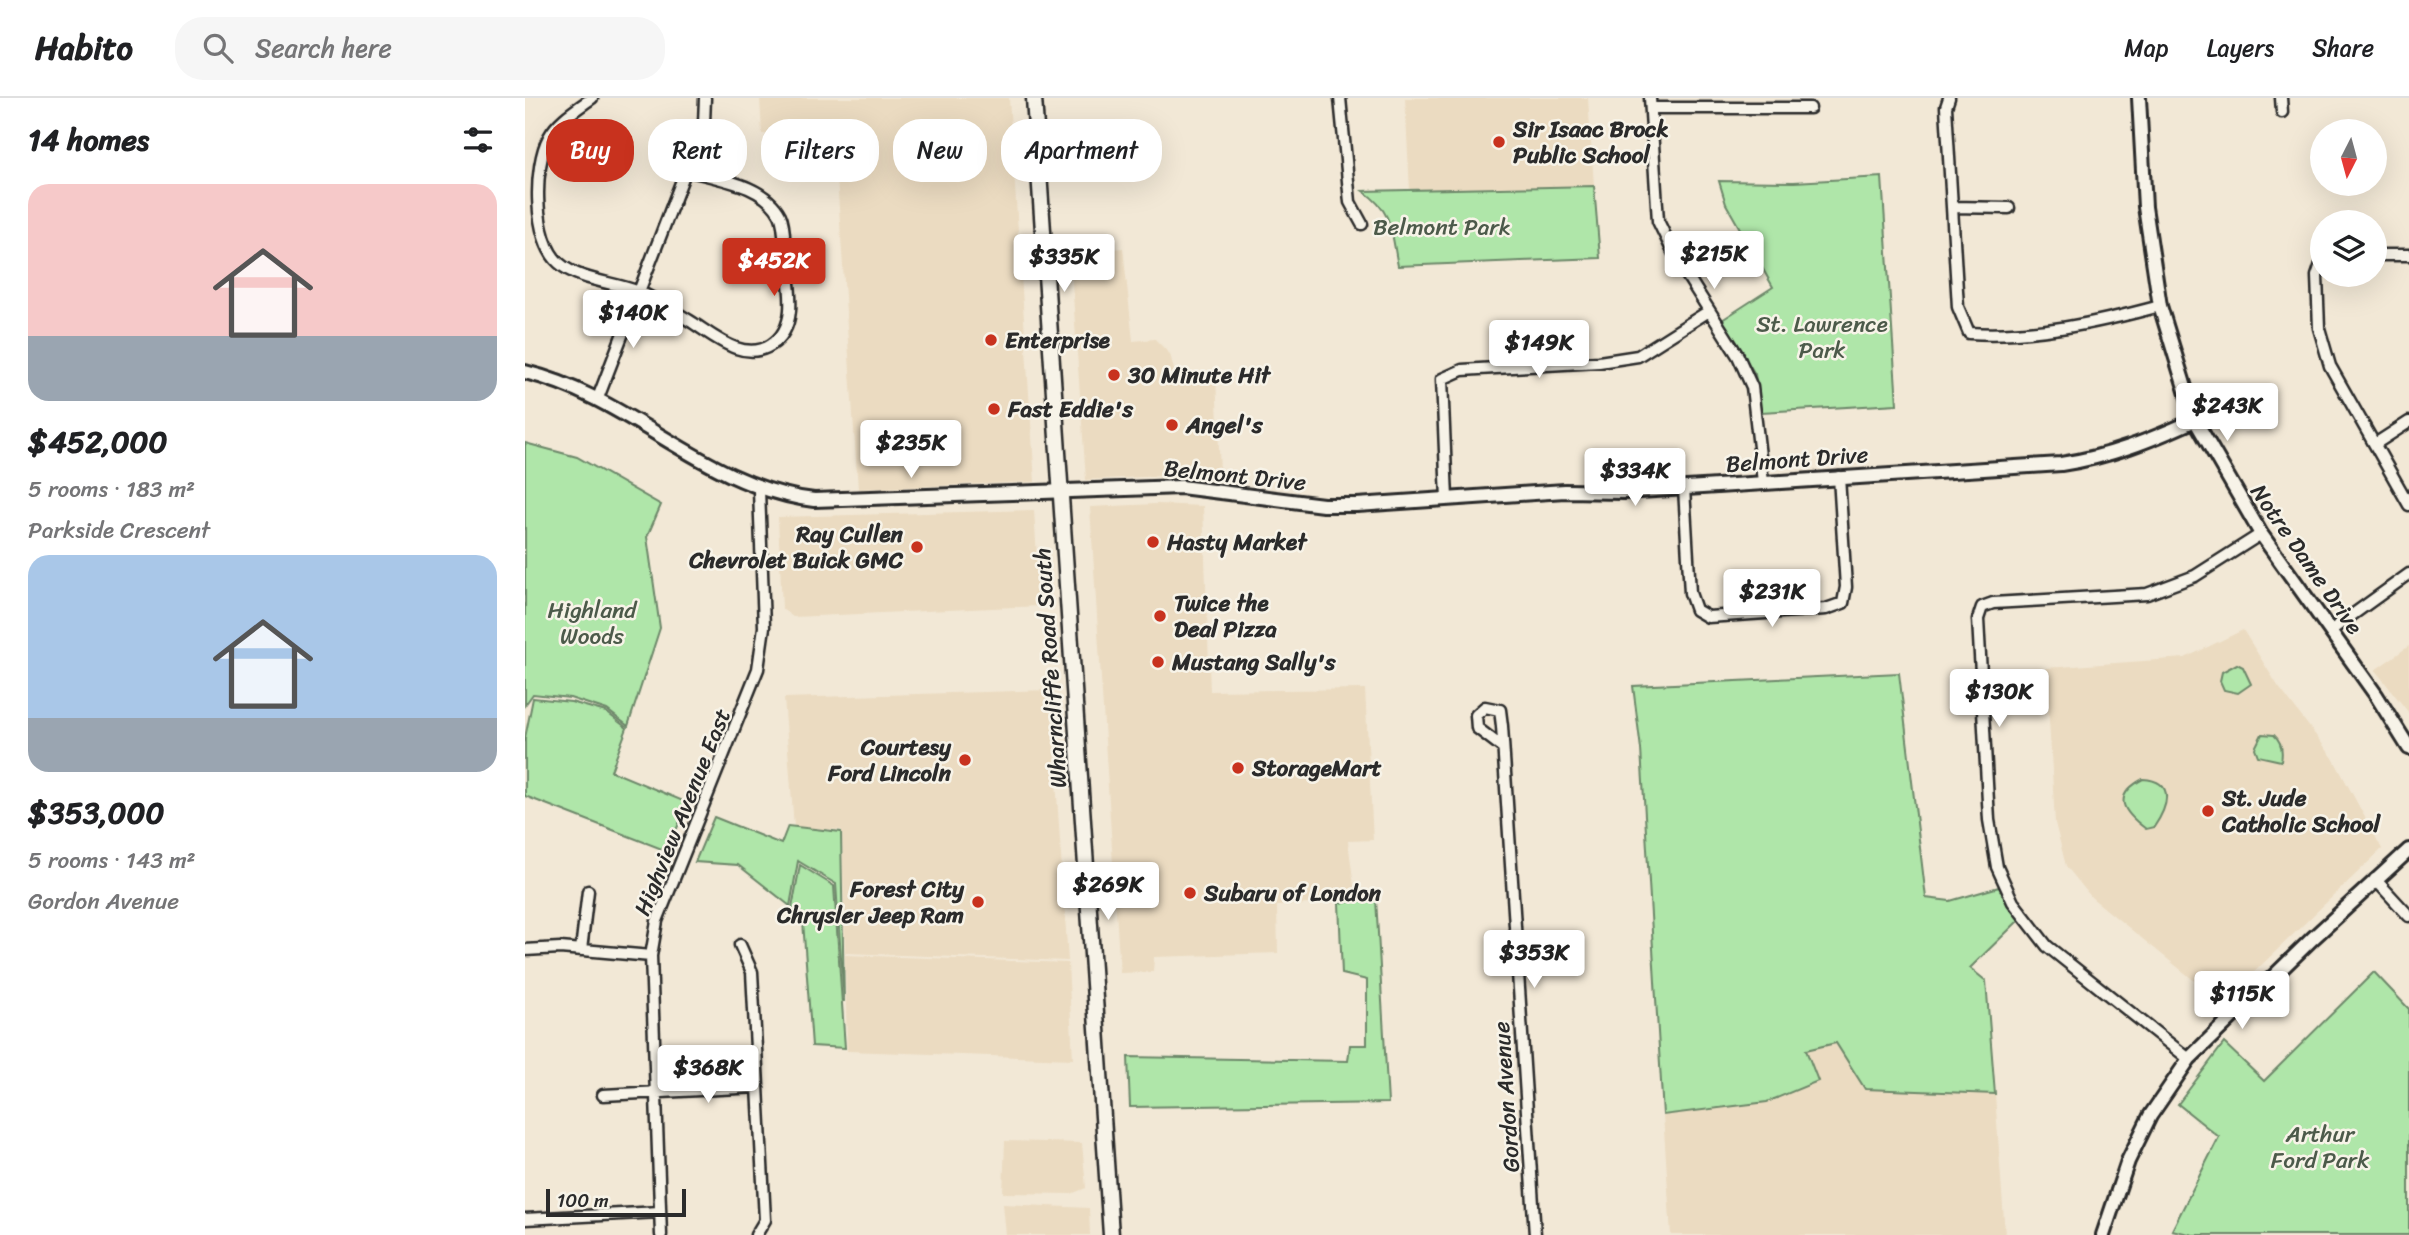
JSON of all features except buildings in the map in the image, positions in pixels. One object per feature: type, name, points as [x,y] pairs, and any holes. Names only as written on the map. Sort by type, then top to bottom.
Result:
[{"type":"main road","name":"Wharncliffe Road South","points":[[1034,98],[1035,119]]},
{"type":"main road","name":"Wharncliffe Road South","points":[[1040,182],[1111,1235]]},
{"type":"street","points":[[592,98],[562,120],[549,136],[541,158],[539,185],[542,237],[558,263],[575,272],[639,292],[732,346],[750,352],[769,347],[781,337],[791,318],[781,216],[762,195],[723,182]]},
{"type":"street","points":[[704,119],[705,98]]},
{"type":"street","points":[[1340,98],[1350,202],[1362,225]]},
{"type":"street","points":[[1949,98],[1946,107],[1958,307],[1969,334],[2072,327],[2160,306]]},
{"type":"street","name":"Notre Dame Drive","points":[[2139,98],[2145,207],[2160,306],[2195,420],[2260,534],[2376,695],[2409,748]]},
{"type":"street","points":[[2281,98],[2282,113]]},
{"type":"street","points":[[1763,482],[1752,387],[1738,356],[1676,258],[1658,221],[1651,103],[1810,108]]},
{"type":"street","points":[[599,398],[682,182]]},
{"type":"street","points":[[1952,207],[2009,208]]},
{"type":"street","points":[[2387,255],[2409,255]]},
{"type":"street","points":[[2317,287],[2319,328],[2330,366],[2409,505]]},
{"type":"street","points":[[1447,499],[1442,379],[1462,370],[1637,356],[1709,312]]},
{"type":"street","name":"Belmont Drive","points":[[525,372],[599,398],[728,476],[759,489],[814,500],[1181,487],[1323,505],[1684,488],[2094,460],[2195,420]]},
{"type":"street","points":[[2375,444],[2409,422]]},
{"type":"street","points":[[1684,488],[1690,593],[1696,610],[1709,617],[1826,610],[1843,603],[1846,587],[1839,478]]},
{"type":"street","name":"Highview Avenue East","points":[[661,1235],[651,956],[657,920],[758,668],[764,627],[759,489]]},
{"type":"street","points":[[2189,1059],[2047,946],[2013,902],[1997,867],[1989,820],[1978,619],[1982,607],[1993,603],[2147,594],[2172,587],[2260,534]]},
{"type":"street","points":[[2330,631],[2409,574]]},
{"type":"street","name":"Gordon Avenue","points":[[1502,747],[1535,1235]]},
{"type":"street","points":[[2103,1235],[2128,1161],[2150,1116],[2189,1059],[2375,879],[2409,850]]},
{"type":"street","points":[[2375,879],[2409,916]]},
{"type":"street","points":[[581,950],[588,891]]},
{"type":"street","points":[[740,945],[752,972],[765,1220],[756,1235]]},
{"type":"street","points":[[525,950],[581,950],[651,956]]},
{"type":"street","points":[[603,1095],[758,1087]]},
{"type":"street","points":[[525,1219],[660,1212]]},
{"type":"shaded area","points":[[760,98],[1009,98],[1010,119],[1001,119],[1001,182],[1015,182],[1035,482],[858,489],[837,182],[879,182],[879,119],[761,119]]},
{"type":"shaded area","name":"Sir Isaac Brock Public School","points":[[1405,98],[1588,98],[1594,186],[1410,191]]},
{"type":"shaded area","points":[[1123,248],[1133,341],[1155,339],[1170,354],[1176,378],[1216,376],[1220,473],[1086,480],[1070,253]]},
{"type":"shaded area","points":[[1156,504],[1203,506],[1210,691],[1365,689],[1373,840],[1348,841],[1356,901],[1277,906],[1278,953],[1154,957],[1153,972],[1120,973],[1090,507]]},
{"type":"shaded area","points":[[1034,510],[1040,606],[793,617],[782,609],[778,517]]},
{"type":"shaded area","name":"St. Jude Catholic School","points":[[2243,630],[2278,686],[2333,758],[2382,849],[2222,1003],[2092,898],[2066,866],[2055,823],[2046,668],[2185,658]]},
{"type":"shaded area","points":[[2409,646],[2409,713],[2375,670]]},
{"type":"shaded area","points":[[1050,690],[1068,961],[845,953],[842,830],[794,827],[784,698]]},
{"type":"shaded area","points":[[845,955],[1068,963],[1073,1059],[847,1051]]},
{"type":"shaded area","points":[[1836,1043],[1865,1089],[1995,1094],[2005,1235],[1671,1235],[1663,1115],[1767,1102],[1817,1081],[1806,1050]]},
{"type":"shaded area","points":[[1005,1141],[1082,1143],[1086,1188],[1071,1194],[1003,1193]]},
{"type":"shaded area","points":[[1003,1204],[1089,1208],[1090,1235],[1006,1235]]},
{"type":"green space","name":"St. Lawrence Park","points":[[1882,177],[1897,404],[1761,412],[1755,374],[1722,320],[1773,287],[1726,204],[1719,181],[1794,182]]},
{"type":"green space","name":"Belmont Park","points":[[1594,186],[1600,258],[1398,266],[1386,215],[1363,191]]},
{"type":"green space","name":"Highland Woods","points":[[525,443],[577,457],[661,505],[647,537],[660,628],[628,726],[607,710],[570,698],[533,694],[525,705]]},
{"type":"green space","points":[[2237,664],[2243,667],[2251,684],[2238,693],[2224,690],[2220,681],[2222,672]]},
{"type":"green space","points":[[1899,673],[1926,898],[1950,901],[1999,887],[2019,920],[1970,968],[1986,981],[1995,1094],[1865,1089],[1836,1043],[1806,1050],[1818,1081],[1767,1102],[1663,1115],[1641,749],[1633,686]]},
{"type":"green space","name":"Highland Woods","points":[[533,698],[571,702],[606,712],[627,728],[611,771],[688,803],[667,851],[525,796],[525,738]]},
{"type":"green space","points":[[2262,734],[2274,735],[2279,741],[2281,761],[2258,756],[2255,748]]},
{"type":"green space","points":[[2143,779],[2161,785],[2166,797],[2159,820],[2154,827],[2146,829],[2131,816],[2124,804],[2127,792]]},
{"type":"green space","points":[[714,817],[781,844],[788,826],[841,832],[844,1002],[836,884],[798,861],[790,906],[738,865],[695,862]]},
{"type":"green space","points":[[800,865],[834,886],[845,1048],[812,1046],[803,921],[792,908]]},
{"type":"green space","points":[[1376,899],[1388,1103],[1130,1107],[1128,1057],[1348,1061],[1350,1045],[1367,1045],[1367,980],[1342,974],[1339,903]]},
{"type":"green space","name":"Arthur Ford Park","points":[[2374,972],[2409,1009],[2409,1235],[2193,1235],[2172,1230],[2219,1137],[2178,1104],[2224,1043],[2264,1081]]},
{"type":"place","name":"Sir Isaac Brock Public School","points":[[1499,142]]},
{"type":"place","name":"Enterprise","points":[[991,340]]},
{"type":"place","name":"30 Minute Hit","points":[[1114,375]]},
{"type":"place","name":"Fast Eddie's","points":[[994,409]]},
{"type":"place","name":"Angel's","points":[[1172,425]]},
{"type":"place","name":"Hasty Market","points":[[1153,542]]},
{"type":"place","name":"Ray Cullen Chevrolet Buick GMC","points":[[917,547]]},
{"type":"place","name":"Twice the Deal Pizza","points":[[1160,616]]},
{"type":"place","name":"Mustang Sally's","points":[[1158,662]]},
{"type":"place","name":"Courtesy Ford Lincoln","points":[[965,760]]},
{"type":"place","name":"StorageMart","points":[[1238,768]]},
{"type":"place","name":"St. Jude Catholic School","points":[[2208,811]]},
{"type":"place","name":"Subaru of London","points":[[1190,893]]},
{"type":"place","name":"Forest City Chrysler Jeep Ram","points":[[978,902]]}]
